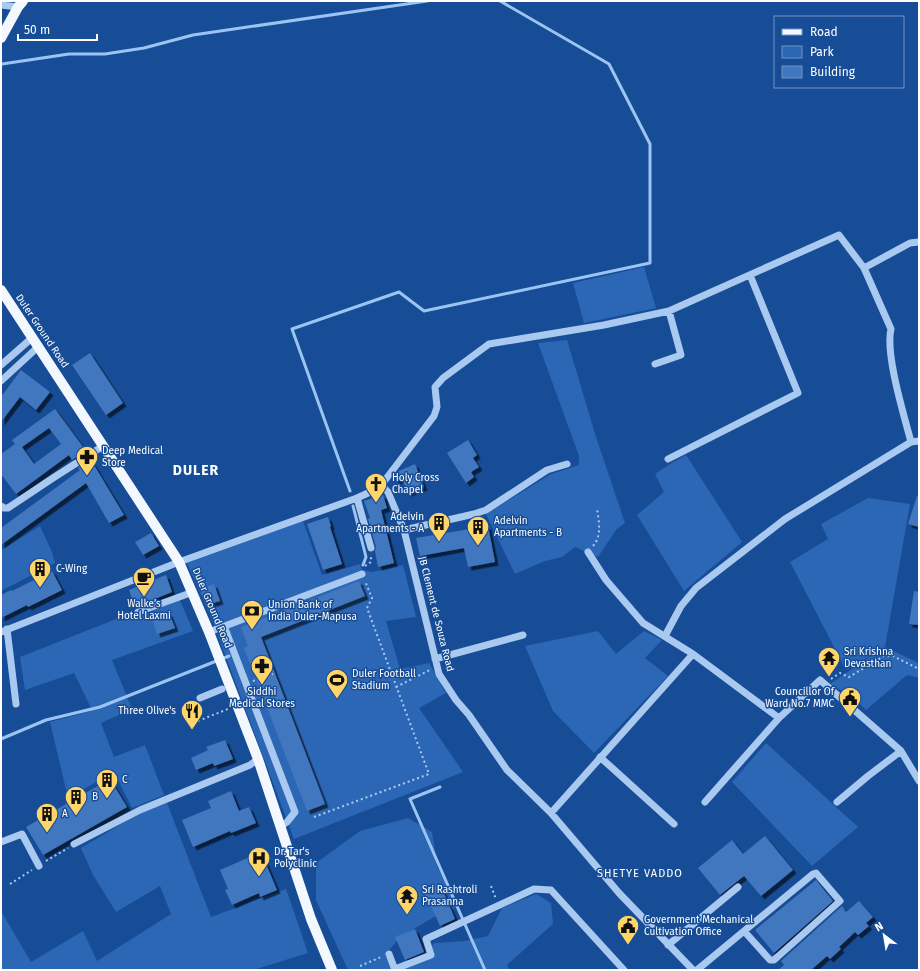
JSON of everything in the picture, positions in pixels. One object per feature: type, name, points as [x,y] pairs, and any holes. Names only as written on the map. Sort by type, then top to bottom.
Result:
[{"type":"main road","points":[[1,38],[20,4]]},
{"type":"main road","name":"Duler Ground Road","points":[[1,290],[179,562],[209,632],[258,759],[311,919],[332,970]]},
{"type":"street","points":[[1,5],[20,4]]},
{"type":"street","points":[[16,704],[4,630],[179,562],[357,498],[379,488],[434,416],[437,407],[435,387],[443,378],[489,344],[604,325],[669,311],[839,235],[864,268],[891,329],[890,336],[894,370],[911,442]]},
{"type":"street","points":[[864,268],[910,243],[919,242]]},
{"type":"street","points":[[668,459],[798,393],[750,275]]},
{"type":"street","points":[[655,364],[681,355],[669,311]]},
{"type":"street","points":[[1,365],[33,337]]},
{"type":"street","points":[[1,381],[39,346]]},
{"type":"street","points":[[664,636],[681,606],[696,588],[785,519],[911,442],[919,441]]},
{"type":"street","points":[[1,506],[8,508],[103,446]]},
{"type":"street","points":[[404,530],[486,510],[547,470],[567,464]]},
{"type":"street","name":"JB Clement de Souza Road","points":[[379,488],[384,488],[388,492],[404,530],[439,674],[507,770],[552,813],[619,893],[693,970]]},
{"type":"street","points":[[357,498],[371,548]]},
{"type":"street","points":[[588,552],[606,580],[643,623],[692,654],[779,718]]},
{"type":"street","points":[[209,632],[362,574]]},
{"type":"street","points":[[138,612],[192,592]]},
{"type":"street","points":[[224,626],[295,812],[287,822],[280,827]]},
{"type":"street","points":[[435,659],[523,635]]},
{"type":"street","points":[[552,813],[692,654]]},
{"type":"street","points":[[705,802],[779,718],[820,680],[901,751],[919,781]]},
{"type":"street","points":[[200,698],[222,689]]},
{"type":"street","points":[[838,802],[868,776],[901,751]]},
{"type":"street","points":[[600,757],[674,824]]},
{"type":"street","points":[[74,844],[140,810],[250,765],[258,759]]},
{"type":"street","points":[[1,842],[22,834],[38,866]]},
{"type":"street","points":[[697,970],[744,931],[813,874],[816,873],[840,901],[774,960],[770,960],[744,931]]},
{"type":"street","points":[[668,945],[738,887]]},
{"type":"street","points":[[389,954],[395,970],[431,955],[426,939],[534,889],[551,890],[624,970]]},
{"type":"path","points":[[588,552],[597,542],[599,530],[597,509]]},
{"type":"path","points":[[314,817],[429,774],[367,608],[372,598],[362,574],[362,570],[371,562],[371,548]]},
{"type":"path","points":[[824,684],[840,673],[849,677],[884,656],[893,656],[919,669]]},
{"type":"path","points":[[396,687],[432,669],[439,674]]},
{"type":"path","points":[[246,684],[273,674]]},
{"type":"path","points":[[198,721],[229,708]]},
{"type":"path","points":[[491,886],[499,905]]},
{"type":"path","points":[[360,966],[389,954]]},
{"type":"green space","points":[[644,267],[656,308],[584,323],[573,283]]},
{"type":"green space","points":[[567,340],[596,437],[625,523],[616,530],[598,557],[575,547],[562,557],[545,561],[515,574],[486,514],[551,474],[579,465],[579,456],[538,343]]},
{"type":"green space","points":[[686,455],[742,542],[684,591],[637,515],[664,492],[655,474]]},
{"type":"green space","points":[[868,498],[910,504],[885,647],[919,663],[919,678],[907,675],[866,710],[852,696],[830,684],[878,651],[846,670],[790,562],[828,539],[821,524]]},
{"type":"green space","name":"Duler Football Stadium","points":[[303,521],[322,575],[360,564],[362,570],[373,572],[403,565],[416,617],[386,621],[400,669],[429,663],[446,693],[419,708],[463,772],[294,839],[212,620],[187,563]]},
{"type":"green space","points":[[40,526],[52,552],[55,563],[1,591],[1,550]]},
{"type":"green space","points":[[180,600],[193,631],[112,660],[132,709],[101,723],[114,757],[145,745],[164,795],[132,808],[114,772],[68,798],[50,722],[91,711],[90,706],[74,673],[25,690],[20,657],[134,612],[136,618]]},
{"type":"green space","points":[[598,631],[616,654],[644,631],[662,640],[645,658],[668,676],[594,753],[553,711],[525,646]]},
{"type":"green space","points":[[766,743],[858,827],[812,866],[732,782]]},
{"type":"green space","points":[[167,803],[211,917],[286,889],[308,953],[253,970],[1,970],[1,911],[31,962],[83,931],[97,961],[171,914],[160,886],[116,912],[93,875],[81,848],[138,814]]},
{"type":"green space","points":[[408,818],[432,832],[437,866],[457,903],[452,913],[434,917],[400,937],[385,955],[392,967],[421,955],[435,943],[465,941],[488,936],[502,908],[536,894],[551,903],[553,924],[507,965],[510,970],[348,970],[316,900],[316,863],[360,831]]},
{"type":"building","points":[[90,353],[123,403],[106,415],[72,365]]},
{"type":"building","points":[[21,370],[50,392],[36,410],[20,397],[1,422],[1,397]]},
{"type":"building","points":[[55,409],[86,451],[72,460],[69,455],[16,494],[1,474],[1,454],[15,444],[12,440]],"holes":[[[49,428],[61,444],[34,464],[22,447]]]},
{"type":"building","points":[[468,440],[477,455],[473,458],[479,467],[471,472],[474,477],[466,483],[447,453]]},
{"type":"building","points":[[91,460],[124,515],[109,523],[86,483],[1,545],[1,528],[80,470],[78,468]]},
{"type":"building","points":[[415,464],[424,487],[408,493],[402,479],[396,481],[394,476],[399,471]]},
{"type":"building","points":[[383,495],[387,508],[381,510],[394,563],[378,567],[375,551],[376,547],[368,519],[370,518],[364,501]]},
{"type":"building","points":[[917,496],[919,496],[919,527],[908,524]]},
{"type":"building","points":[[328,517],[342,564],[323,570],[307,524]]},
{"type":"building","points":[[488,526],[495,562],[468,567],[464,548],[420,556],[416,538]]},
{"type":"building","points":[[151,533],[159,546],[143,555],[135,542]]},
{"type":"building","name":"C-Wing","points":[[52,571],[62,590],[28,607],[27,605],[1,618],[1,595]]},
{"type":"building","points":[[166,575],[172,592],[135,607],[129,590]]},
{"type":"building","points":[[359,581],[365,596],[261,637],[325,804],[307,811],[244,648],[248,646],[241,627]]},
{"type":"building","points":[[214,584],[220,601],[206,605],[201,589]]},
{"type":"building","points":[[914,591],[919,592],[919,625],[909,624]]},
{"type":"building","points":[[169,613],[175,628],[157,634],[152,619]]},
{"type":"building","points":[[225,740],[233,759],[214,766],[213,763],[196,770],[191,758],[208,750],[206,747]]},
{"type":"building","points":[[110,779],[127,807],[43,855],[26,827]]},
{"type":"building","points":[[231,791],[239,811],[249,807],[256,823],[231,833],[230,831],[193,847],[182,820],[211,808],[208,801]]},
{"type":"building","points":[[765,836],[793,870],[761,896],[744,876],[720,895],[698,868],[732,840],[743,854]]},
{"type":"building","points":[[261,852],[277,890],[260,897],[259,893],[232,905],[225,890],[228,889],[220,870]]},
{"type":"building","points":[[816,880],[833,901],[774,953],[755,930]]},
{"type":"building","points":[[440,884],[455,919],[440,926],[424,891]]},
{"type":"building","points":[[859,901],[873,917],[866,923],[869,926],[858,935],[855,932],[839,947],[841,949],[830,959],[827,956],[811,970],[778,970],[784,965],[781,961],[842,906],[846,912]]},
{"type":"building","points":[[415,929],[424,952],[405,960],[395,937]]},
{"type":"waterway","points":[[2,64],[69,54],[105,54],[144,48],[193,35],[427,1]]},
{"type":"waterway","points":[[350,491],[292,329],[399,292],[424,311],[650,263],[650,144],[609,64],[500,1]]},
{"type":"waterway","points":[[353,506],[366,557],[363,565]]},
{"type":"waterway","points":[[1,739],[46,720],[100,707],[229,656]]},
{"type":"waterway","points":[[440,787],[410,799],[485,970]]},
{"type":"place","name":"Deep Medical Store","points":[[87,476]]},
{"type":"place","name":"Holy Cross Chapel","points":[[376,504]]},
{"type":"place","name":"Adelvin Apartments - A","points":[[439,542]]},
{"type":"place","name":"Adelvin Apartments - B","points":[[478,546]]},
{"type":"place","name":"C-Wing","points":[[40,588]]},
{"type":"place","name":"Walke’s Hotel Laxmi","points":[[144,598]]},
{"type":"place","name":"Union Bank of India Duler-Mapusa","points":[[252,630]]},
{"type":"place","name":"Sri Krishna Devasthan","points":[[829,678]]},
{"type":"place","name":"Siddhi Medical Stores","points":[[262,686]]},
{"type":"place","name":"Duler Football Stadium","points":[[337,700]]},
{"type":"place","name":"Councillor Of Ward No.7 MMC","points":[[850,718]]},
{"type":"place","name":"Three Olive's","points":[[192,730]]},
{"type":"place","name":"C","points":[[107,800]]},
{"type":"place","name":"B","points":[[76,816]]},
{"type":"place","name":"A","points":[[47,834]]},
{"type":"place","name":"Dr. Tar's Polyclinic","points":[[259,878]]},
{"type":"place","name":"Sri Rashtroli Prasanna","points":[[407,916]]},
{"type":"place","name":"Government Mechanical Cultivation Office","points":[[628,946]]},
{"type":"district","name":"DULER","points":[[196,470]]},
{"type":"district","name":"SHETYE VADDO","points":[[640,873]]}]
